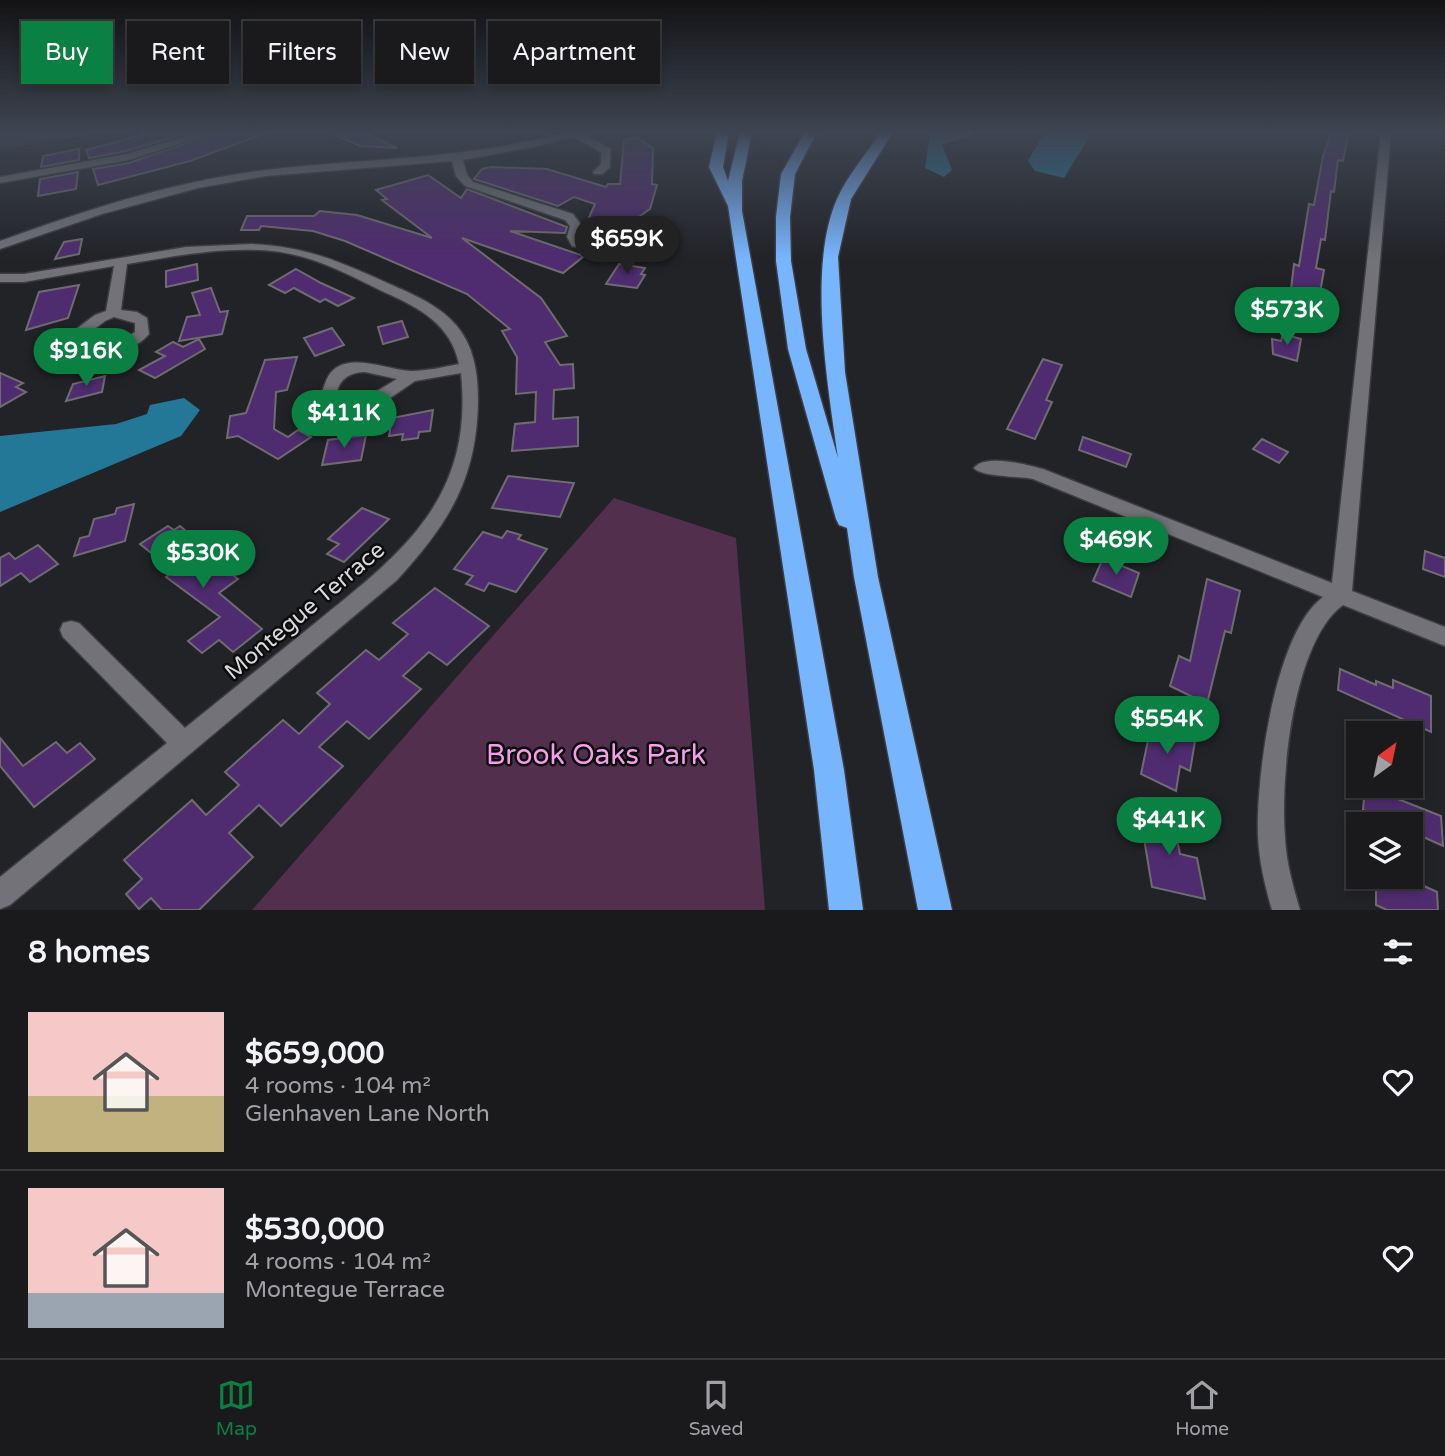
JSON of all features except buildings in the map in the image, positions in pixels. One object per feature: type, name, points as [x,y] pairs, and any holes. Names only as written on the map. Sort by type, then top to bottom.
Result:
[{"type":"highway","points":[[719,174],[735,211]]},
{"type":"highway","points":[[736,174],[735,211],[829,770],[846,910]]},
{"type":"highway","points":[[789,174],[782,254],[805,386],[866,577]]},
{"type":"highway","points":[[858,174],[844,199],[830,257],[836,372],[866,577],[935,910]]},
{"type":"street","points":[[0,180],[31,174]]},
{"type":"street","points":[[0,245],[114,205],[212,181],[260,174]]},
{"type":"street","points":[[462,174],[469,184],[569,216],[576,226],[573,237],[576,243],[603,250],[642,249]]},
{"type":"street","points":[[1286,910],[1274,864],[1271,824],[1290,674],[1303,638],[1319,612],[1341,596],[1382,174]]},
{"type":"street","name":"Montegue Terrace","points":[[0,278],[24,278],[235,248],[287,250],[309,254],[331,261],[434,312],[460,339],[468,367],[470,409],[468,453],[453,491],[428,531],[366,596],[0,895]]},
{"type":"street","points":[[113,313],[121,263]]},
{"type":"street","points":[[113,313],[132,315],[142,321],[142,334],[117,347],[85,354],[65,348],[66,342],[79,332],[113,313]]},
{"type":"street","points":[[411,376],[374,401],[358,408],[343,410],[331,407],[328,396],[336,376],[353,367],[367,366],[411,376],[468,367]]},
{"type":"street","points":[[983,468],[1012,468],[1037,474],[1445,637]]},
{"type":"street","points":[[71,630],[185,744]]},
{"type":"green space","name":"Brook Oaks Park","points":[[614,498],[736,538],[765,910],[252,910]]},
{"type":"water","points":[[184,398],[200,410],[181,436],[0,512],[0,436],[116,424],[147,414],[150,405]]}]
